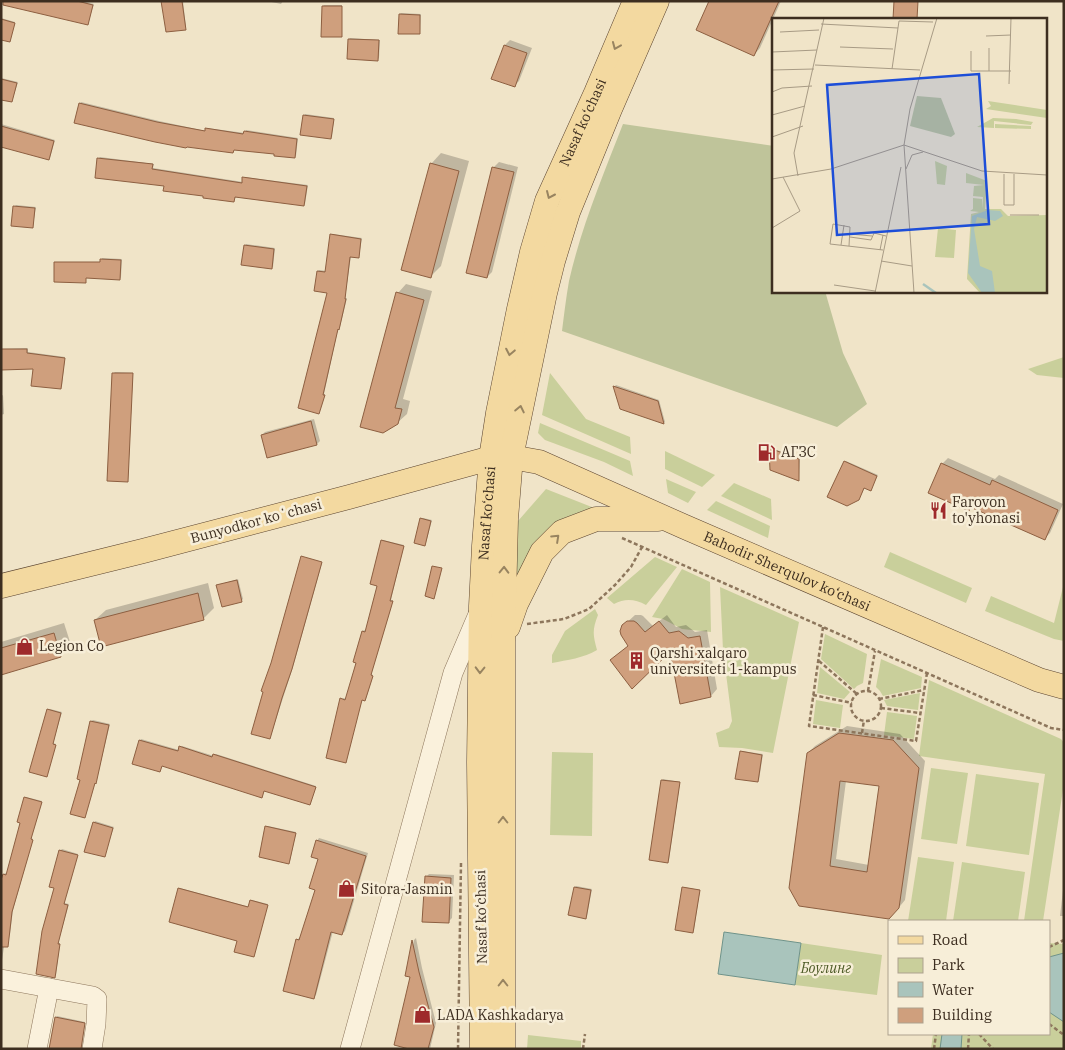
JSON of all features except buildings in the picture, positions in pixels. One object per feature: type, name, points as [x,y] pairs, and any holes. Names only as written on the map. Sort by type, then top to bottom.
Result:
[{"type":"main road","name":"Nasaf ko‘chasi","points":[[503,1049],[503,642],[506,519],[498,413],[532,252],[547,201],[636,1]]},
{"type":"main road","name":"Nasaf ko‘chasi","points":[[482,1049],[479,762],[481,606],[484,546],[501,457],[553,261],[568,212],[657,1]]},
{"type":"main road","name":"Bahodir Sherqulov ko‘chasi","points":[[501,457],[539,462],[1039,680],[1064,687]]},
{"type":"main road","name":"Bunyodkor koʻchasi","points":[[1,586],[501,457]]},
{"type":"main road","points":[[503,642],[516,604],[542,552],[562,532],[596,519],[667,519]]},
{"type":"street","points":[[350,1049],[452,673],[481,606]]},
{"type":"street","points":[[1,979],[93,996],[97,999],[93,1049]]},
{"type":"street","points":[[37,1049],[49,988]]},
{"type":"path","points":[[619,537],[1051,728],[1064,730]]},
{"type":"path","points":[[523,624],[564,619],[589,609],[626,573],[642,547]]},
{"type":"path","points":[[823,627],[809,726],[916,741],[927,673]]},
{"type":"path","points":[[868,691],[875,650]]},
{"type":"path","points":[[818,660],[857,694]]},
{"type":"path","points":[[879,699],[924,690]]},
{"type":"path","points":[[868,691],[875,694],[879,699],[881,708],[875,718],[864,720],[856,717],[853,713],[852,703],[857,694],[868,691]]},
{"type":"path","points":[[813,695],[852,703]]},
{"type":"path","points":[[881,708],[920,713]]},
{"type":"path","points":[[862,733],[864,720]]},
{"type":"path","points":[[458,1049],[460,862]]},
{"type":"path","points":[[1050,947],[1064,940]]},
{"type":"path","points":[[1050,1025],[1064,1035]]},
{"type":"path","points":[[583,1049],[585,1034]]},
{"type":"path","points":[[934,1049],[936,1035]]},
{"type":"path","points":[[969,1035],[969,1048]]},
{"type":"path","points":[[980,1035],[993,1049]]},
{"type":"green space","points":[[623,124],[772,146],[772,292],[825,292],[843,353],[867,404],[837,427],[562,331],[569,281],[593,202]]},
{"type":"green space","points":[[1064,357],[1064,378],[1037,375],[1028,369]]},
{"type":"green space","points":[[550,373],[586,419],[630,437],[631,454],[542,415]]},
{"type":"green space","points":[[540,423],[630,461],[633,476],[604,462],[545,440],[538,433]]},
{"type":"green space","points":[[665,451],[715,475],[702,487],[665,469]]},
{"type":"green space","points":[[666,479],[696,492],[688,503],[668,493]]},
{"type":"green space","points":[[734,483],[771,499],[772,520],[721,496]]},
{"type":"green space","points":[[546,489],[607,513],[581,518],[515,588],[518,521]]},
{"type":"green space","points":[[716,501],[770,526],[768,538],[707,510]]},
{"type":"green space","points":[[890,552],[972,588],[966,603],[884,567]]},
{"type":"green space","points":[[655,557],[677,567],[646,605],[630,600],[614,604],[607,598]]},
{"type":"green space","points":[[682,569],[710,582],[711,632],[682,629],[663,619],[652,617]]},
{"type":"green space","points":[[1064,583],[1064,641],[1054,639],[985,611],[991,596],[1054,623]]},
{"type":"green space","points":[[720,587],[799,622],[773,753],[742,748],[719,747],[716,733],[729,728],[732,721],[723,650]]},
{"type":"green space","points":[[595,609],[598,615],[594,632],[597,650],[581,657],[552,663],[552,655],[565,631]]},
{"type":"green space","points":[[825,634],[867,654],[863,683],[854,689],[821,659]]},
{"type":"green space","points":[[881,659],[922,677],[921,688],[883,696],[876,687]]},
{"type":"green space","points":[[820,667],[850,692],[844,699],[817,693]]},
{"type":"green space","points":[[929,680],[1061,739],[1064,743],[1064,783],[1043,920],[1024,920],[1045,774],[919,756]]},
{"type":"green space","points":[[920,693],[918,710],[887,706],[884,700]]},
{"type":"green space","points":[[816,700],[843,705],[840,728],[813,724]]},
{"type":"green space","points":[[887,712],[917,716],[914,739],[884,735]]},
{"type":"green space","points":[[552,752],[593,753],[592,836],[550,835]]},
{"type":"green space","points":[[931,768],[968,773],[957,844],[921,839]]},
{"type":"green space","points":[[976,774],[1039,783],[1029,855],[966,846]]},
{"type":"green space","points":[[918,857],[954,862],[946,920],[908,920]]},
{"type":"green space","points":[[962,862],[1025,872],[1018,920],[953,920]]},
{"type":"green space","name":"Боулинг","points":[[801,943],[882,955],[877,995],[795,985]]},
{"type":"green space","points":[[1050,943],[1064,944],[1064,1049],[931,1049],[933,1035],[1050,1035]]},
{"type":"green space","points":[[528,1035],[581,1041],[581,1049],[527,1049]]},
{"type":"water","points":[[724,932],[801,943],[795,985],[718,974]]},
{"type":"water","points":[[1064,953],[1064,1022],[1050,1013],[1050,957]]},
{"type":"water","points":[[942,1035],[962,1035],[961,1049],[940,1049]]},
{"type":"place","name":"АГЗС","points":[[767,452]]},
{"type":"place","name":"Farovon to'yhonasi","points":[[938,510]]},
{"type":"place","name":"Legion Co","points":[[25,646]]},
{"type":"place","name":"Qarshi xalqaro universiteti 1-kampus","points":[[636,661]]},
{"type":"place","name":"Sitora-Jasmin","points":[[347,889]]},
{"type":"place","name":"LADA Kashkadarya","points":[[423,1015]]}]
